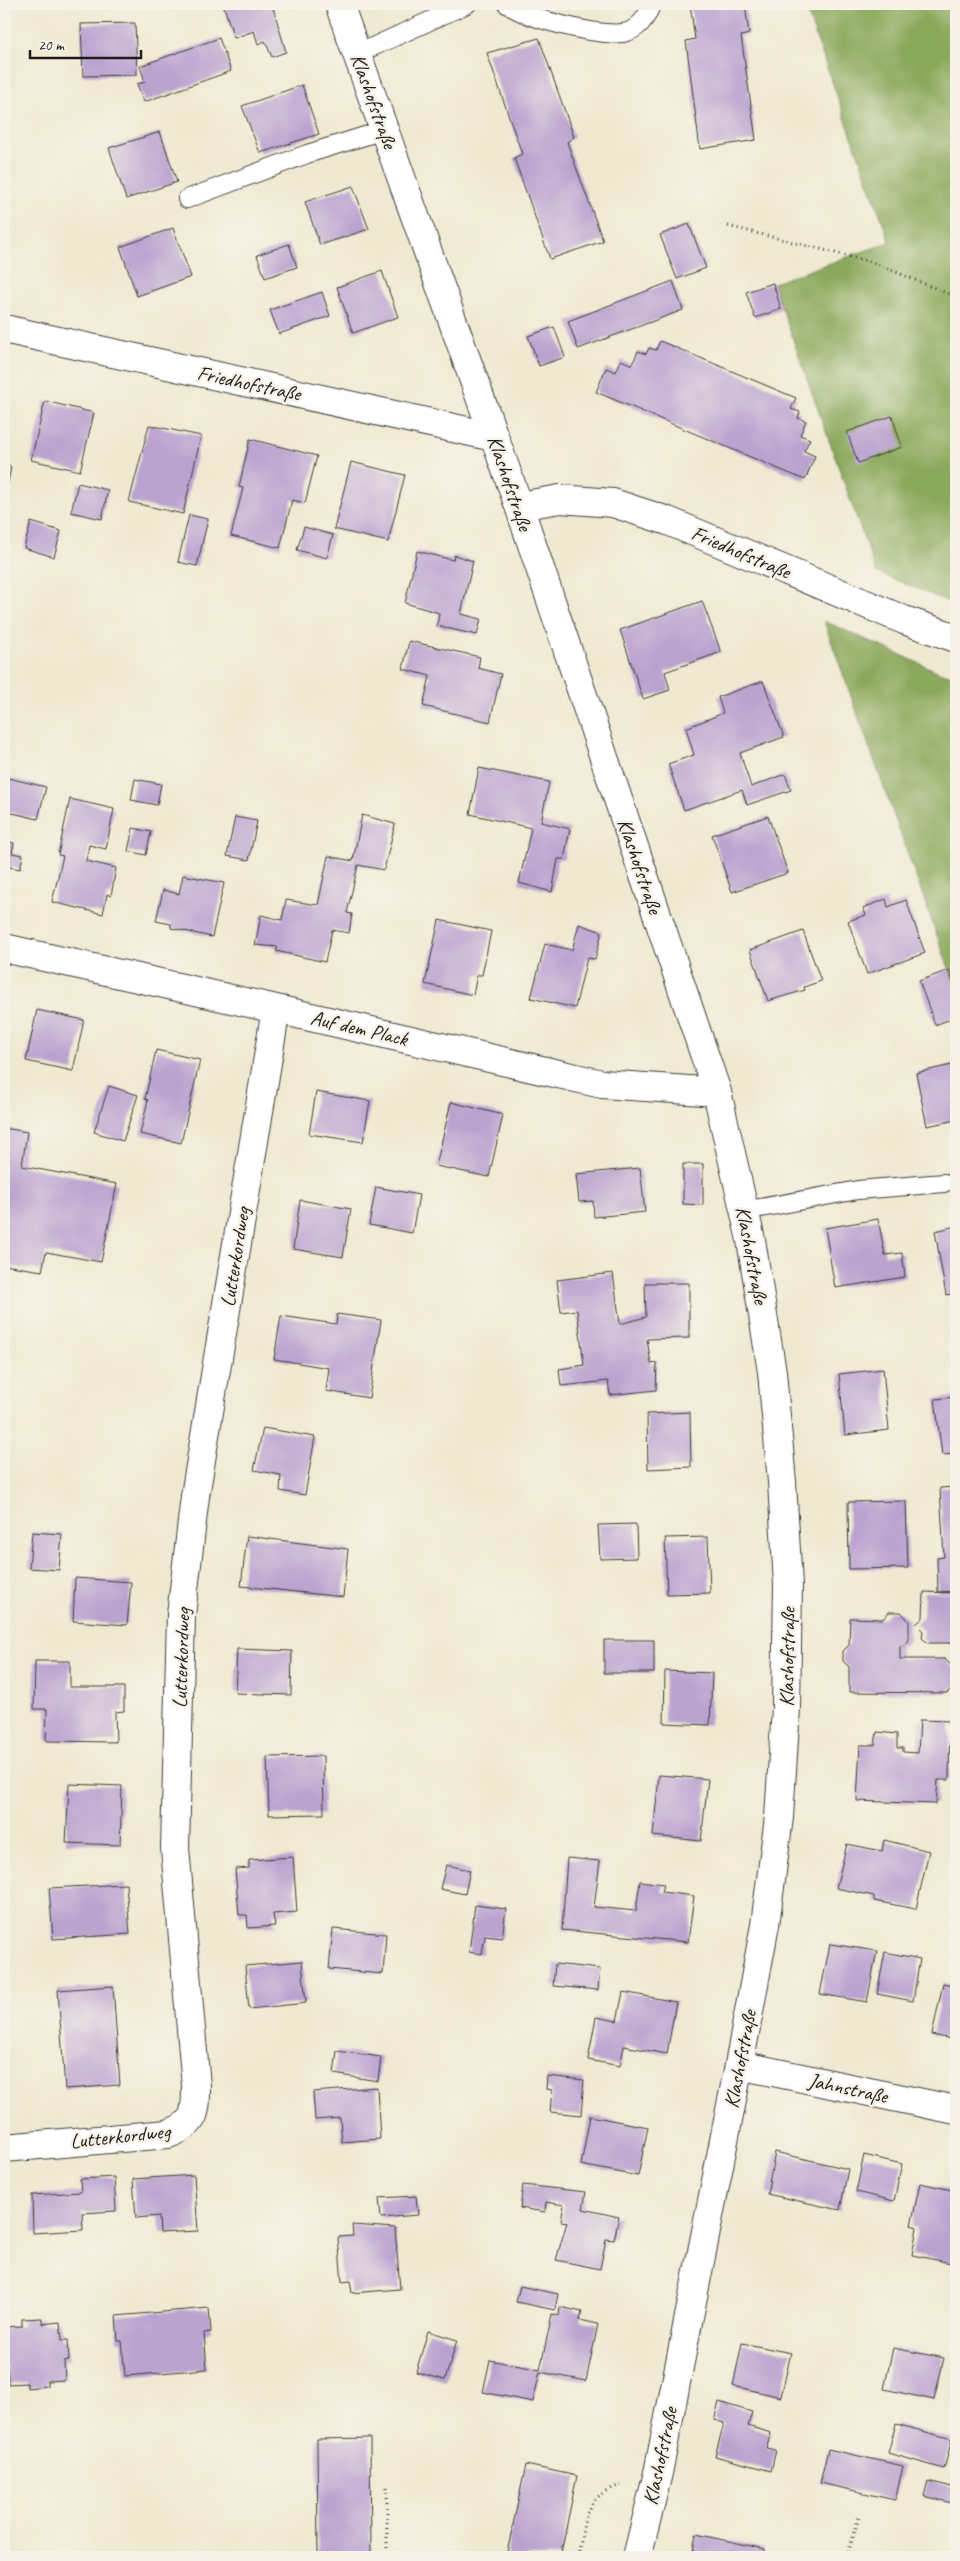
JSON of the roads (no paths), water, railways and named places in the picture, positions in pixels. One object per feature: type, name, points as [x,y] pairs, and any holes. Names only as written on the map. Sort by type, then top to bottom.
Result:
[{"type":"street","name":"Klashofstraße","points":[[339,4],[519,506],[717,1092],[744,1211],[772,1372],[782,1482],[788,1585],[786,1708],[779,1817],[765,1925],[739,2065],[658,2472],[637,2557]]},
{"type":"street","name":"Friedhofstraße","points":[[4,329],[494,437]]},
{"type":"street","name":"Friedhofstraße","points":[[519,506],[560,499],[613,503],[668,521],[904,620],[956,638]]},
{"type":"street","name":"Auf dem Plack","points":[[4,948],[276,1008],[602,1084],[717,1092]]},
{"type":"street","name":"Lutterkordweg","points":[[4,2148],[168,2134],[182,2129],[192,2120],[196,2106],[174,1848],[181,1616],[195,1496],[276,1008]]},
{"type":"street","name":"Jahnstraße","points":[[739,2065],[956,2110]]},
{"type":"lane","points":[[357,54],[467,4]]},
{"type":"lane","points":[[507,4],[572,27],[624,33],[638,26],[649,13],[651,4]]},
{"type":"lane","points":[[186,199],[307,154],[384,130]]},
{"type":"lane","points":[[744,1211],[858,1190],[944,1183]]}]
